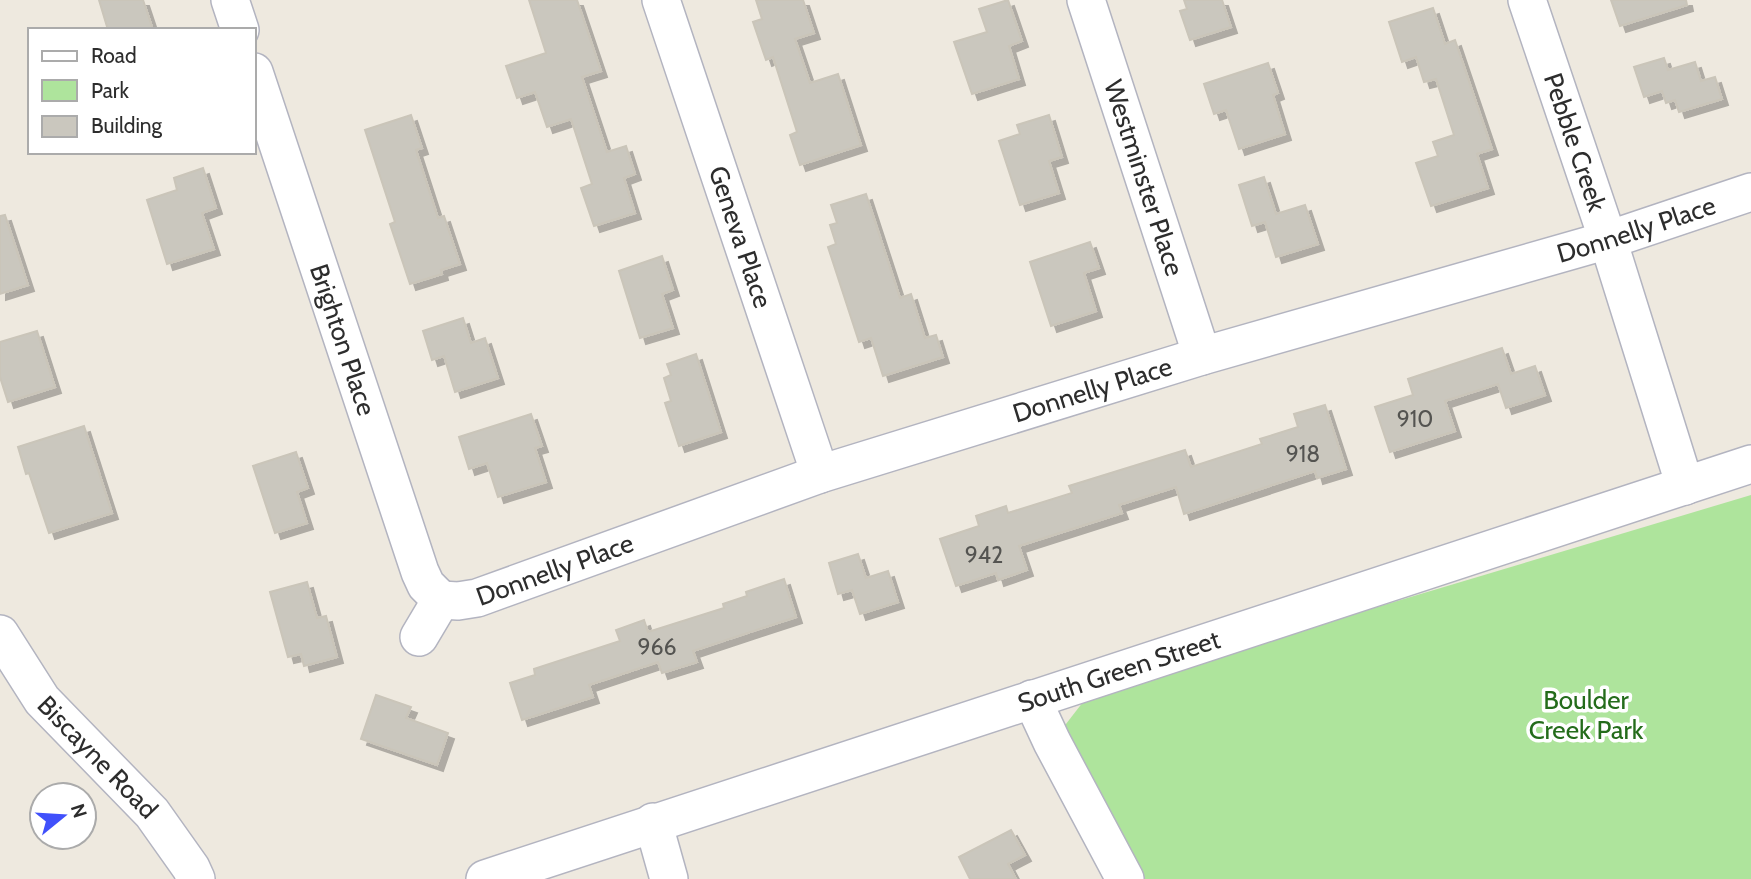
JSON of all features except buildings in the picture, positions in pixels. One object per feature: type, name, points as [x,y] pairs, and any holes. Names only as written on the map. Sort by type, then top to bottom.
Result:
[{"type":"street","points":[[230,0],[239,28]]},
{"type":"street","name":"Geneva Place","points":[[661,0],[820,474]]},
{"type":"street","name":"Westminster Place","points":[[1086,0],[1202,356]]},
{"type":"street","name":"Pebble Creek","points":[[1527,0],[1608,240],[1685,486]]},
{"type":"street","name":"Brighton Place","points":[[256,78],[421,572],[426,585],[441,600]]},
{"type":"street","name":"Donnelly Place","points":[[441,600],[477,598],[820,474],[1202,356],[1608,240],[1751,192]]},
{"type":"street","name":"South Green Street","points":[[485,879],[1751,464]]},
{"type":"street","points":[[419,637],[441,600]]},
{"type":"street","name":"Biscayne Road","points":[[0,634],[42,700],[152,813],[196,879]]},
{"type":"street","points":[[1032,699],[1125,879]]},
{"type":"street","points":[[653,822],[669,879]]},
{"type":"green space","name":"Boulder Creek Park","points":[[1751,495],[1751,879],[1125,879],[1052,742],[1090,693]]}]
